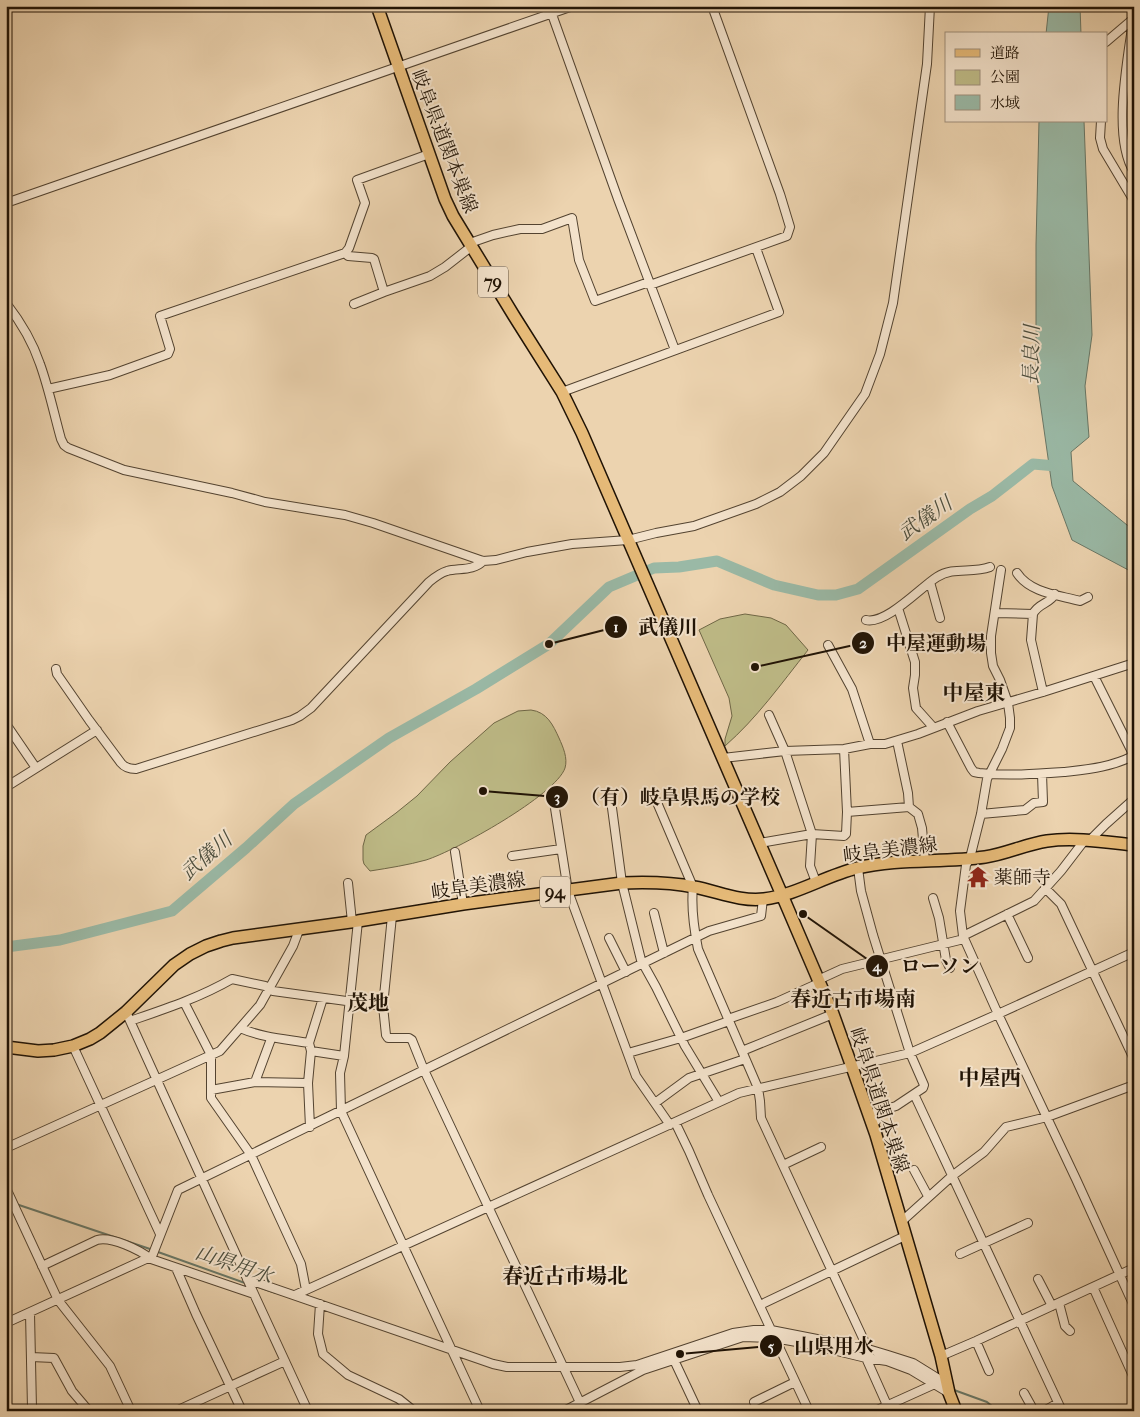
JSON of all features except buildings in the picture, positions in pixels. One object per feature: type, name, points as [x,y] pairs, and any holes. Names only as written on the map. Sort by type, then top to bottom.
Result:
[{"type":"main road","name":"岐阜県道関本巣線","points":[[377,6],[445,200],[562,392],[582,432],[833,1014],[872,1125],[941,1356],[940,1382],[949,1393],[957,1410]]},
{"type":"main road","name":"岐阜美濃線","points":[[6,1047],[38,1051],[73,1046],[128,1017],[174,965],[190,954],[206,946],[233,938],[622,883],[651,882],[693,887],[740,898],[763,899],[782,895],[836,874],[873,865],[1000,854],[1047,841],[1086,841],[1134,845]]},
{"type":"street","points":[[6,203],[398,67],[551,10],[573,6]]},
{"type":"street","points":[[354,304],[430,276],[445,267],[471,245],[493,235],[520,229],[542,229],[572,218],[579,260],[595,301],[650,284],[787,236],[790,227],[780,194],[712,6]]},
{"type":"street","points":[[6,303],[19,321],[34,348],[48,389],[60,439],[64,445],[90,458],[124,470],[265,502],[345,515],[483,561],[572,544],[630,544],[694,526],[756,504],[780,492],[802,476],[824,453],[866,394],[880,354],[893,303],[927,64],[930,6]]},
{"type":"street","points":[[551,10],[674,350]]},
{"type":"street","points":[[1134,14],[1124,87],[1123,128],[1129,165],[1134,172]]},
{"type":"street","points":[[1108,40],[1133,19]]},
{"type":"street","points":[[1101,122],[1100,138],[1103,149],[1134,201]]},
{"type":"street","points":[[48,389],[110,374],[168,354],[170,349],[160,316],[345,253],[349,248],[365,203],[357,180],[428,154]]},
{"type":"street","points":[[562,392],[779,312],[756,248]]},
{"type":"street","points":[[345,253],[348,256],[374,259],[384,292]]},
{"type":"street","points":[[56,669],[57,674],[89,720],[124,766],[136,769],[300,716],[311,708],[429,582],[440,574],[448,571],[473,568],[480,565],[483,561]]},
{"type":"street","points":[[866,620],[870,622],[882,618],[898,608],[944,572],[977,571],[990,567]]},
{"type":"street","points":[[1001,570],[991,636],[991,653],[1008,703],[1010,728],[991,774],[987,779],[981,814],[970,858],[966,865],[960,910],[963,937],[1134,1306]]},
{"type":"street","points":[[1017,573],[1022,580],[1033,588],[1080,601],[1088,597]]},
{"type":"street","points":[[930,582],[940,618]]},
{"type":"street","points":[[1043,692],[1031,640],[1033,614],[1036,608],[1055,594]]},
{"type":"street","points":[[898,608],[915,662],[913,688],[916,708],[933,727]]},
{"type":"street","points":[[995,612],[1033,614]]},
{"type":"street","points":[[828,645],[852,689],[870,744]]},
{"type":"street","points":[[723,758],[784,751],[844,749],[870,744],[885,744],[978,711],[1134,663]]},
{"type":"street","points":[[947,722],[974,772],[1042,774],[1098,768],[1114,764],[1134,756],[1094,676]]},
{"type":"street","points":[[769,715],[784,751],[812,834],[810,866],[816,882]]},
{"type":"street","points":[[6,724],[36,768]]},
{"type":"street","points":[[6,787],[97,730]]},
{"type":"street","points":[[897,741],[908,793],[909,807]]},
{"type":"street","points":[[760,843],[812,834],[844,836],[846,834],[847,812],[844,749]]},
{"type":"street","points":[[981,814],[1025,810],[1034,803],[1043,802],[1042,774]]},
{"type":"street","points":[[610,793],[622,883],[642,964],[681,1038],[718,1102]]},
{"type":"street","points":[[653,793],[693,887],[692,894],[698,949],[758,1088],[761,1118],[891,1406]]},
{"type":"street","points":[[628,1053],[681,1038],[777,1002],[842,969],[944,944],[963,937],[1034,901],[1086,841],[1134,799]]},
{"type":"street","points":[[554,802],[568,891],[636,1076],[672,1124],[689,1151],[809,1411]]},
{"type":"street","points":[[847,812],[909,807],[918,814],[922,828],[925,861]]},
{"type":"street","points":[[512,856],[561,849]]},
{"type":"street","points":[[455,852],[463,904]]},
{"type":"street","points":[[858,868],[863,900],[910,1053],[924,1085],[923,1088],[896,1106],[874,1114],[876,1121],[872,1125]]},
{"type":"street","points":[[348,883],[355,922],[350,1002],[344,1056],[340,1073],[341,1111],[480,1411]]},
{"type":"street","points":[[1045,888],[1061,904],[1134,1059]]},
{"type":"street","points":[[933,898],[939,918],[946,960],[950,968]]},
{"type":"street","points":[[6,1324],[146,1259],[153,1254],[178,1190],[709,931],[761,916],[763,899]]},
{"type":"street","points":[[654,913],[664,953]]},
{"type":"street","points":[[1007,914],[1028,958]]},
{"type":"street","points":[[392,916],[383,1006],[386,1035],[388,1038],[409,1038],[412,1040],[424,1070],[490,1207],[584,1411]]},
{"type":"street","points":[[6,1148],[220,1051],[260,1005],[293,946],[299,930]]},
{"type":"street","points":[[609,938],[626,972]]},
{"type":"street","points":[[295,1296],[718,1102],[758,1088],[910,1053],[1134,952]]},
{"type":"street","points":[[308,1411],[128,1017],[184,1002],[232,979],[265,986],[273,991],[383,1006]]},
{"type":"street","points":[[310,1126],[308,1083],[310,1047],[323,998]]},
{"type":"street","points":[[184,1002],[210,1055],[211,1098],[250,1156],[301,1264],[306,1290]]},
{"type":"street","points":[[655,1103],[689,1078],[833,1014]]},
{"type":"street","points":[[240,1028],[252,1033],[279,1038],[344,1056]]},
{"type":"street","points":[[255,1082],[271,1038]]},
{"type":"street","points":[[73,1046],[160,1234]]},
{"type":"street","points":[[211,1090],[255,1082],[308,1083]]},
{"type":"street","points":[[901,1222],[928,1196],[984,1152],[1006,1127],[1047,1117],[1134,1085]]},
{"type":"street","points":[[914,1094],[1060,1407],[1044,1411]]},
{"type":"street","points":[[783,1165],[821,1147]]},
{"type":"street","points":[[914,1170],[928,1196]]},
{"type":"street","points":[[6,1188],[58,1300],[110,1366],[131,1411]]},
{"type":"street","points":[[960,1254],[1028,1223]]},
{"type":"street","points":[[760,1305],[905,1236]]},
{"type":"street","points":[[42,1266],[103,1238],[153,1254],[176,1268],[295,1296],[320,1307],[507,1367],[640,1367],[674,1360],[743,1337],[773,1334]]},
{"type":"street","points":[[176,1268],[242,1411]]},
{"type":"street","points":[[941,1356],[1134,1268]]},
{"type":"street","points":[[1038,1279],[1055,1304],[1065,1326],[1070,1330]]},
{"type":"street","points":[[1093,1287],[1134,1378]]},
{"type":"street","points":[[320,1307],[318,1334],[323,1354],[348,1375],[399,1400],[414,1411]]},
{"type":"street","points":[[30,1313],[32,1409]]},
{"type":"street","points":[[564,1411],[640,1367],[733,1334],[754,1330],[808,1344],[868,1354],[940,1382]]},
{"type":"street","points":[[976,1341],[990,1371]]},
{"type":"street","points":[[31,1357],[54,1358],[72,1391],[90,1411]]},
{"type":"street","points":[[674,1360],[698,1411]]},
{"type":"street","points":[[176,1411],[285,1361]]},
{"type":"street","points":[[754,1402],[795,1382]]},
{"type":"street","points":[[875,1411],[891,1406],[940,1382]]},
{"type":"street","points":[[1024,1393],[1034,1411]]},
{"type":"green space","points":[[745,614],[771,618],[786,625],[808,650],[758,712],[725,746],[725,739],[732,716],[729,698],[699,630],[720,619]]},
{"type":"green space","points":[[531,710],[541,713],[549,720],[562,745],[566,764],[558,779],[525,807],[459,846],[426,860],[370,871],[363,860],[363,846],[366,835],[417,796],[450,762],[494,723],[518,711]]},
{"type":"water","points":[[1049,6],[1080,6],[1081,32],[1046,32]]},
{"type":"water","points":[[1039,122],[1084,122],[1092,335],[1085,386],[1089,437],[1071,452],[1073,481],[1127,525],[1134,528],[1134,573],[1072,540],[1052,486],[1036,373],[1036,245]]},
{"type":"waterway","name":"武儀川","points":[[6,947],[60,940],[172,911],[294,804],[389,738],[476,689],[549,644],[609,587],[654,568],[679,567],[717,561],[774,585],[818,595],[836,595],[858,589],[970,509],[992,496],[1033,464],[1056,466]]},
{"type":"waterway","name":"山県用水","points":[[16,1204],[153,1250]]},
{"type":"waterway","name":"山県用水","points":[[158,1252],[245,1283]]},
{"type":"waterway","name":"山県用水","points":[[252,1285],[276,1293]]},
{"type":"waterway","name":"山県用水","points":[[830,1345],[867,1354]]},
{"type":"waterway","name":"山県用水","points":[[507,1370],[547,1371]]},
{"type":"waterway","name":"山県用水","points":[[954,1390],[987,1402],[998,1411]]},
{"type":"place","name":"武儀川","points":[[549,644]]},
{"type":"place","name":"中屋運動場","points":[[755,667]]},
{"type":"place","name":"（有）岐阜県馬の学校","points":[[483,791]]},
{"type":"place","name":"薬師寺","points":[[978,877]]},
{"type":"place","name":"ローソン","points":[[803,914]]},
{"type":"place","name":"山県用水","points":[[680,1354]]},
{"type":"district","name":"中屋東","points":[[974,693]]},
{"type":"district","name":"春近古市場南","points":[[853,999]]},
{"type":"district","name":"茂地","points":[[368,1003]]},
{"type":"district","name":"中屋西","points":[[990,1078]]},
{"type":"district","name":"春近古市場北","points":[[565,1276]]},
{"type":"water label","name":"長良川","points":[[1031,355]]}]
